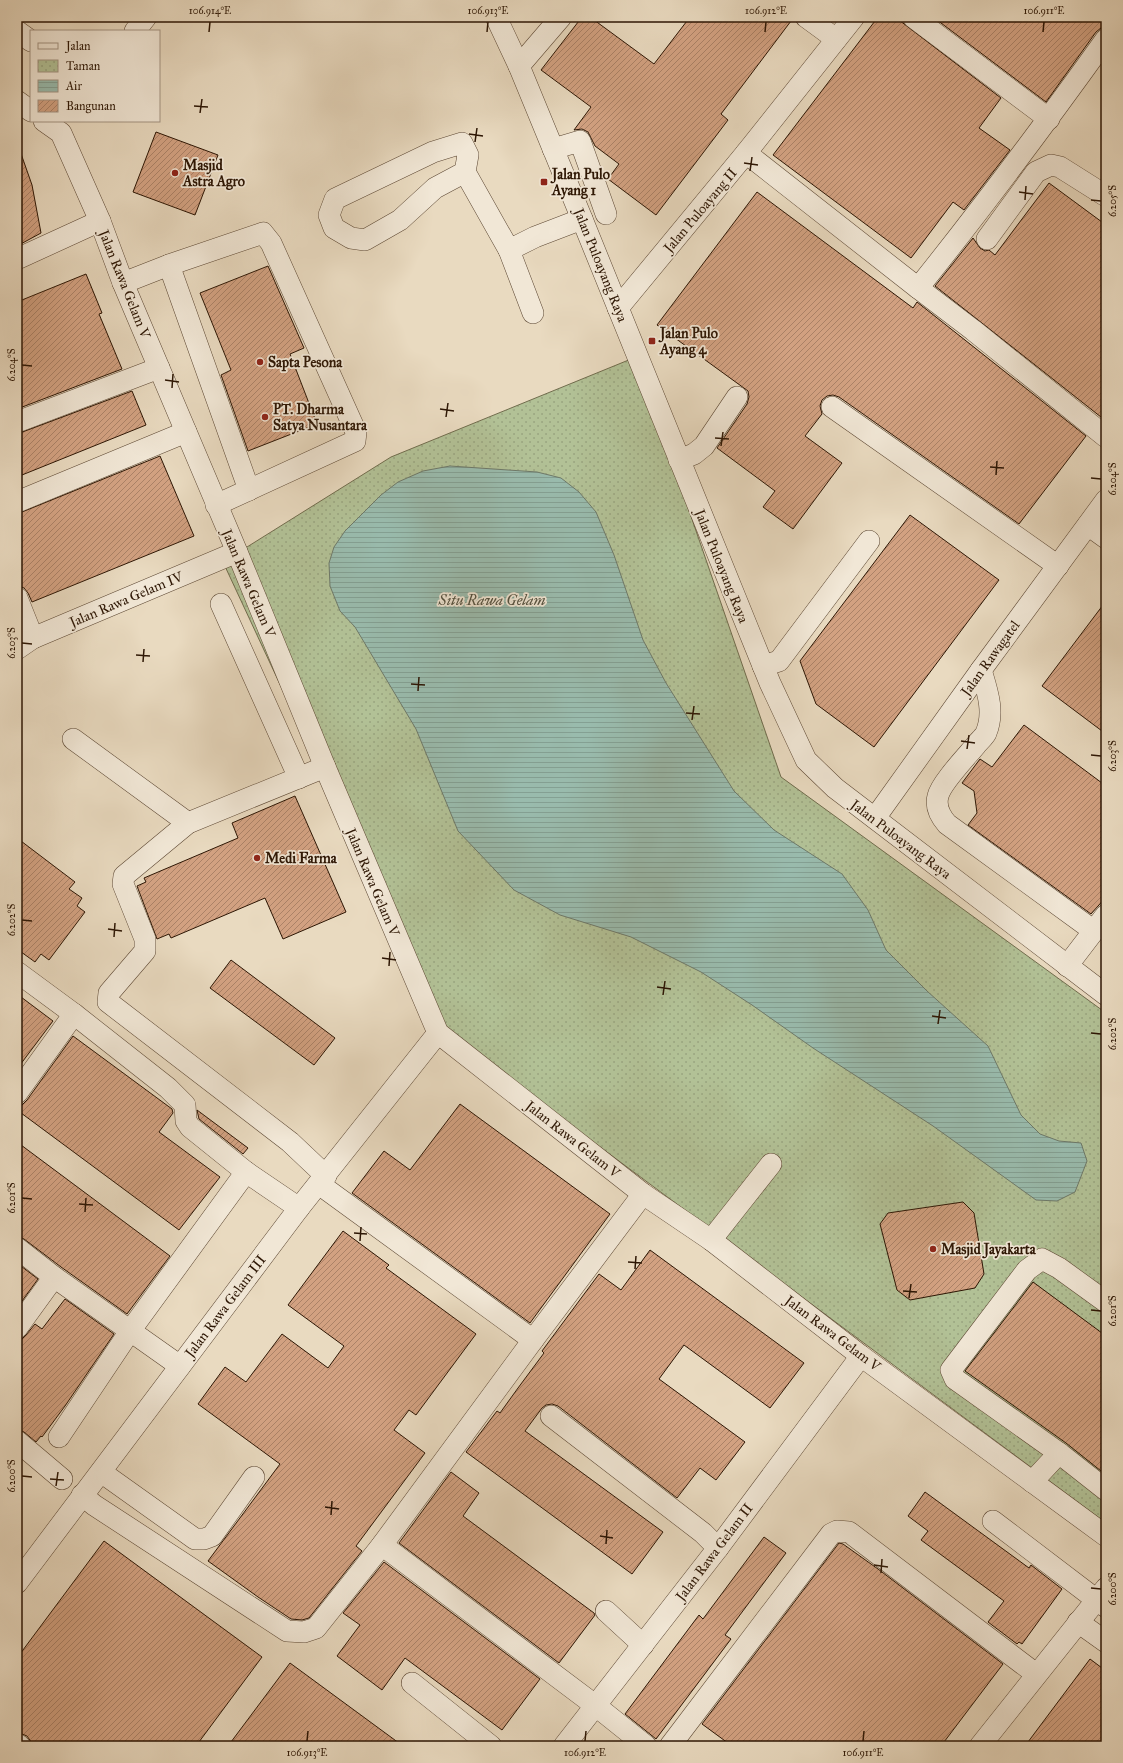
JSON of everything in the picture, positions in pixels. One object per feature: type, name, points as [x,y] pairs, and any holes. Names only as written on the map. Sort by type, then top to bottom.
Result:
[{"type":"street","points":[[136,30],[146,17]]},
{"type":"street","name":"Jalan Puloayang Raya","points":[[496,17],[519,66],[582,219],[763,666],[806,760],[835,788],[1067,966],[1106,994]]},
{"type":"street","points":[[807,17],[836,39]]},
{"type":"street","name":"Jalan Puloayang II","points":[[618,308],[746,153],[854,17]]},
{"type":"street","points":[[913,17],[1049,119]]},
{"type":"street","points":[[519,66],[553,21]]},
{"type":"street","points":[[17,31],[30,40]]},
{"type":"street","points":[[918,288],[970,224],[1049,119],[1106,39]]},
{"type":"street","points":[[17,101],[30,111]]},
{"type":"street","name":"Jalan Rawa Gelam V","points":[[48,122],[65,127],[123,283],[237,552],[324,767],[438,1033],[643,1194],[711,1240],[861,1356],[1032,1482],[1103,1529]]},
{"type":"street","points":[[553,149],[580,141],[606,214]]},
{"type":"street","points":[[466,172],[435,188],[400,220],[366,240],[351,238],[334,228],[329,215],[335,199],[433,152],[462,143],[468,155],[466,172],[509,250],[533,313]]},
{"type":"street","points":[[746,153],[973,330],[1106,437]]},
{"type":"street","points":[[988,239],[1036,172],[1051,165],[1060,167],[1106,196]]},
{"type":"street","points":[[509,250],[535,237],[582,219]]},
{"type":"street","points":[[17,260],[100,221]]},
{"type":"street","points":[[123,283],[169,265],[263,233],[271,242],[356,432],[355,441],[216,505]]},
{"type":"street","points":[[169,265],[249,490]]},
{"type":"street","points":[[17,422],[159,368]]},
{"type":"street","points":[[679,460],[694,454],[704,446],[737,397]]},
{"type":"street","points":[[832,407],[1058,566]]},
{"type":"street","points":[[17,502],[186,432]]},
{"type":"street","name":"Jalan Rawagatel","points":[[875,818],[981,670],[1106,500]]},
{"type":"street","points":[[1088,525],[1106,538]]},
{"type":"street","points":[[763,666],[779,661],[869,541]]},
{"type":"street","name":"Jalan Rawa Gelam IV","points":[[25,644],[237,552]]},
{"type":"street","points":[[17,598],[25,644]]},
{"type":"street","points":[[221,604],[299,778]]},
{"type":"street","points":[[981,670],[989,698],[990,715],[986,733],[947,781],[938,795],[937,804],[940,816],[947,824],[1100,923],[1067,966]]},
{"type":"street","points":[[73,739],[188,823]]},
{"type":"street","points":[[324,767],[188,823],[124,876],[123,884],[146,944],[145,951],[109,993],[108,1002],[290,1142],[322,1180],[533,1340]]},
{"type":"street","points":[[17,972],[74,1014],[182,1100],[185,1105],[187,1123],[190,1127],[246,1172],[299,1208]]},
{"type":"street","points":[[17,1093],[74,1014]]},
{"type":"street","name":"Jalan Rawa Gelam III","points":[[17,1583],[299,1208],[438,1033]]},
{"type":"street","points":[[711,1240],[771,1164]]},
{"type":"street","points":[[59,1437],[130,1331],[246,1172]]},
{"type":"street","points":[[82,1495],[287,1631],[304,1632],[316,1628],[382,1545],[643,1194]]},
{"type":"street","points":[[17,1248],[54,1277],[180,1366]]},
{"type":"street","points":[[1106,1302],[1058,1268],[1042,1259],[1027,1270],[951,1370],[955,1379],[1058,1453],[1106,1490]]},
{"type":"street","points":[[17,1328],[54,1277]]},
{"type":"street","name":"Jalan Rawa Gelam II","points":[[564,1746],[718,1548],[861,1356]]},
{"type":"street","points":[[551,1416],[703,1533],[718,1548]]},
{"type":"street","points":[[17,1441],[62,1479]]},
{"type":"street","points":[[1032,1482],[1058,1453]]},
{"type":"street","points":[[101,1472],[194,1539],[204,1539],[212,1536],[254,1477]]},
{"type":"street","points":[[980,1746],[1078,1622],[1103,1598],[993,1521]]},
{"type":"street","points":[[670,1746],[830,1534],[837,1530],[848,1532],[1036,1674]]},
{"type":"street","points":[[382,1545],[592,1711],[646,1746]]},
{"type":"street","points":[[606,1612],[643,1644]]},
{"type":"street","points":[[1078,1622],[1106,1642]]},
{"type":"street","points":[[412,1683],[491,1746]]},
{"type":"street","points":[[592,1711],[628,1746]]},
{"type":"green space","points":[[636,357],[781,777],[1106,1013],[1106,1523],[440,1028],[223,562],[391,457]]},
{"type":"water","name":"Situ Rawa Gelam","points":[[450,466],[537,472],[561,478],[579,492],[596,512],[614,555],[643,640],[666,683],[734,791],[774,830],[842,874],[868,910],[886,950],[927,991],[988,1046],[1021,1115],[1040,1134],[1059,1141],[1081,1143],[1087,1161],[1075,1192],[1057,1201],[1036,1200],[933,1126],[813,1048],[752,1005],[701,972],[631,937],[560,915],[514,890],[458,831],[416,729],[355,627],[340,611],[330,586],[329,563],[334,547],[345,531],[381,495],[398,482],[423,471]]},
{"type":"building","points":[[582,17],[590,17],[654,64],[690,17],[794,17],[721,114],[728,120],[656,215],[608,179],[619,164],[595,146],[588,132],[582,129],[574,130],[591,107],[541,70]]},
{"type":"building","points":[[878,17],[895,17],[1001,98],[979,128],[1010,150],[964,210],[953,202],[911,258],[773,155]]},
{"type":"building","points":[[933,17],[1106,17],[1106,27],[1101,28],[1096,32],[1046,102]]},
{"type":"building","name":"Masjid Astra Agro","points":[[156,132],[218,155],[195,215],[133,192]]},
{"type":"building","points":[[17,148],[19,148],[32,185],[41,233],[17,246]]},
{"type":"building","points":[[1049,183],[1106,225],[1106,421],[935,286],[973,238],[980,248],[985,251],[989,250],[995,255]]},
{"type":"building","points":[[757,192],[913,308],[917,302],[1086,436],[1019,524],[839,397],[833,395],[827,396],[822,400],[820,406],[822,414],[805,436],[842,463],[793,529],[763,507],[775,491],[717,448],[747,404],[749,397],[748,391],[657,325]]},
{"type":"building","name":"Sapta Pesona","points":[[268,266],[304,348],[290,354],[317,424],[248,451],[221,375],[231,370],[200,293]]},
{"type":"building","points":[[86,274],[102,313],[99,314],[122,369],[17,409],[17,302]]},
{"type":"building","points":[[132,391],[146,425],[17,477],[17,434]]},
{"type":"building","points":[[160,456],[194,536],[32,602],[28,593],[24,588],[19,586],[17,581],[17,514]]},
{"type":"building","points":[[910,515],[999,580],[874,747],[816,704],[800,661]]},
{"type":"building","points":[[1106,601],[1106,734],[1042,686]]},
{"type":"building","points":[[1024,725],[1106,786],[1106,897],[1091,914],[968,825],[977,813],[974,791],[962,783],[980,759],[992,767]]},
{"type":"building","name":"Medi Farma","points":[[295,796],[346,912],[283,939],[265,898],[171,938],[169,934],[157,939],[137,886],[146,882],[144,878],[238,838],[232,823]]},
{"type":"building","points":[[17,838],[75,882],[69,889],[82,898],[77,906],[85,912],[49,960],[41,954],[35,962],[17,949]]},
{"type":"building","points":[[231,960],[335,1038],[314,1065],[210,988]]},
{"type":"building","points":[[17,994],[53,1021],[17,1069]]},
{"type":"building","points":[[73,1036],[172,1109],[173,1113],[159,1132],[220,1177],[179,1230],[17,1110],[27,1100]]},
{"type":"building","points":[[460,1104],[610,1214],[530,1323],[352,1193],[384,1151],[410,1170]]},
{"type":"building","points":[[197,1110],[248,1148],[243,1154],[199,1119]]},
{"type":"building","points":[[17,1142],[170,1256],[127,1314],[24,1239],[17,1236]]},
{"type":"building","name":"Masjid Jayakarta","points":[[963,1202],[974,1213],[984,1274],[975,1288],[910,1300],[897,1290],[880,1224],[888,1213]]},
{"type":"building","points":[[343,1231],[389,1265],[386,1268],[476,1334],[416,1415],[409,1410],[394,1430],[425,1453],[356,1546],[362,1551],[309,1618],[302,1620],[291,1619],[208,1561],[280,1464],[198,1404],[225,1367],[246,1382],[282,1334],[328,1368],[344,1346],[288,1305]]},
{"type":"building","points":[[650,1250],[804,1363],[770,1408],[684,1345],[659,1379],[745,1442],[716,1480],[700,1468],[677,1498],[558,1406],[552,1404],[546,1405],[542,1408],[525,1431],[663,1532],[632,1574],[466,1452],[497,1411],[500,1413],[544,1353],[542,1351],[599,1274],[621,1290]]},
{"type":"building","points":[[17,1263],[38,1279],[17,1308]]},
{"type":"building","points":[[1033,1282],[1106,1336],[1106,1475],[1066,1443],[965,1371]]},
{"type":"building","points":[[65,1299],[114,1334],[65,1406],[42,1437],[41,1436],[36,1442],[24,1432],[17,1429],[17,1340],[22,1339],[35,1324],[42,1329]]},
{"type":"building","points":[[451,1472],[479,1493],[463,1516],[594,1613],[595,1615],[559,1663],[399,1543]]},
{"type":"building","points":[[925,1492],[1029,1568],[1031,1565],[1062,1589],[1022,1644],[1019,1642],[1017,1644],[988,1622],[1004,1601],[921,1540],[928,1531],[908,1516]]},
{"type":"building","points":[[764,1537],[786,1553],[725,1635],[731,1639],[656,1739],[625,1714],[699,1615],[703,1619]]},
{"type":"building","points":[[104,1541],[262,1657],[196,1746],[34,1746],[27,1736],[17,1732],[17,1658]]},
{"type":"building","points":[[839,1543],[843,1544],[878,1569],[1003,1664],[941,1746],[732,1746],[702,1724]]},
{"type":"building","points":[[384,1562],[540,1679],[502,1730],[405,1658],[382,1690],[337,1656],[360,1625],[343,1613]]},
{"type":"building","points":[[1090,1659],[1106,1671],[1106,1746],[1025,1746]]},
{"type":"building","points":[[290,1663],[403,1746],[228,1746]]},
{"type":"place","name":"Masjid Astra Agro","points":[[175,173]]},
{"type":"place","name":"Jalan Pulo Ayang 1","points":[[544,182]]},
{"type":"place","name":"Jalan Pulo Ayang 4","points":[[652,341]]},
{"type":"place","name":"Sapta Pesona","points":[[260,362]]},
{"type":"place","name":"PT. Dharma Satya Nusantara","points":[[265,417]]},
{"type":"place","name":"Medi Farma","points":[[257,858]]},
{"type":"place","name":"Masjid Jayakarta","points":[[933,1249]]}]
